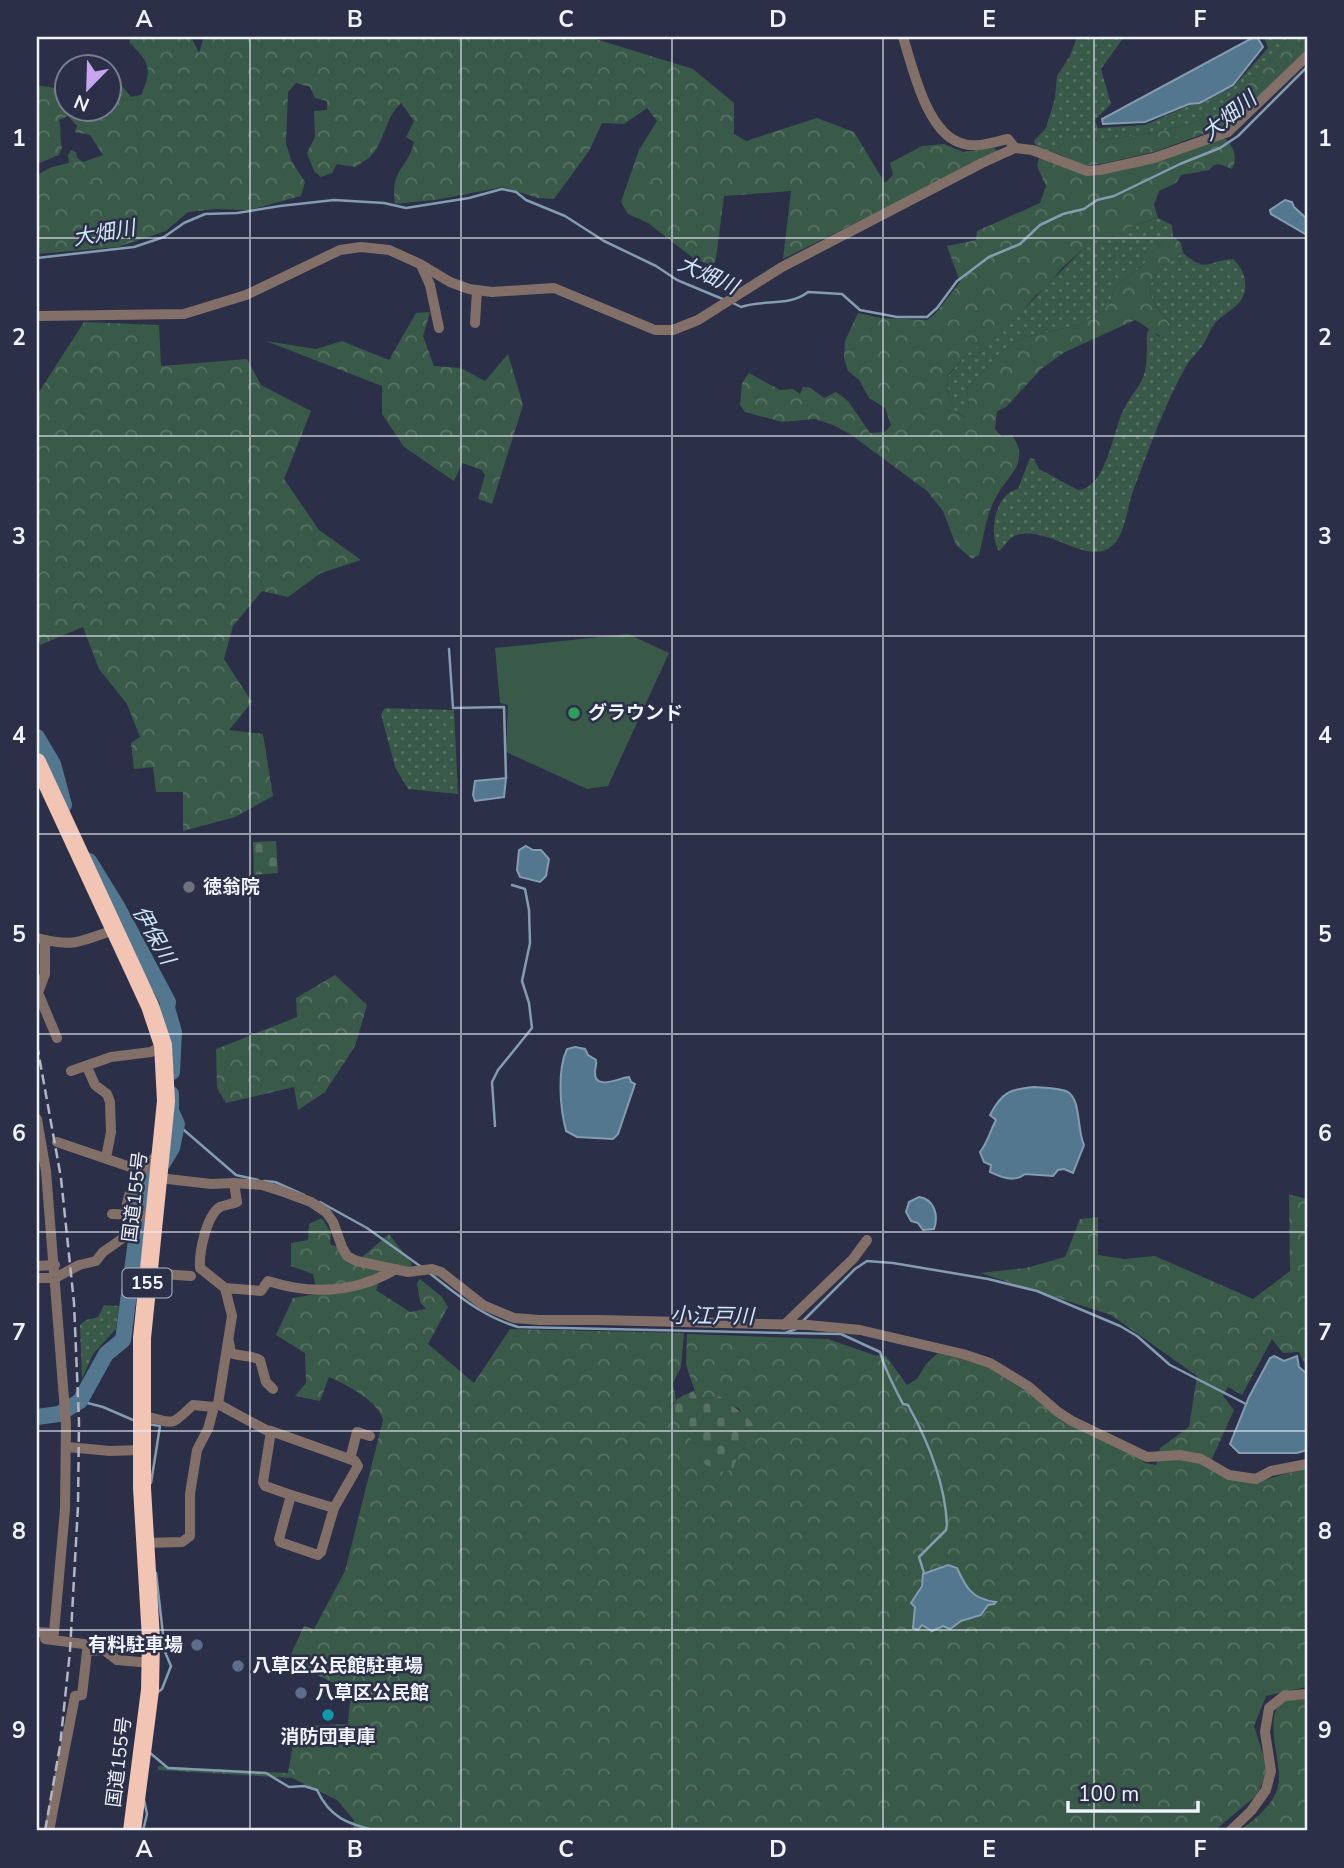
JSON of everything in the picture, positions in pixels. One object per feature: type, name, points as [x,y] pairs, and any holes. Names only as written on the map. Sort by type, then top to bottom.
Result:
[{"type":"highway","name":"国道155号","points":[[37,762],[150,1006],[163,1045],[166,1101],[159,1178],[141,1216],[148,1273],[142,1338],[142,1450],[151,1542],[152,1639],[150,1690],[132,1831]]},
{"type":"street","points":[[904,37],[926,106],[952,139],[963,144],[976,145],[1008,139],[1015,148]]},
{"type":"street","points":[[37,316],[184,314],[246,295],[340,250],[378,247],[421,264],[450,282],[477,290],[492,292],[554,288],[655,330],[673,330],[698,320],[782,267],[1015,148],[1032,150],[1087,171],[1154,158],[1228,132],[1307,56]]},
{"type":"street","points":[[421,264],[430,285],[439,328]]},
{"type":"street","points":[[475,323],[477,290]]},
{"type":"street","points":[[57,1038],[38,993],[45,974],[41,939],[58,944],[76,944],[115,930]]},
{"type":"street","points":[[71,1071],[111,1057],[151,1052],[163,1045]]},
{"type":"street","points":[[87,1067],[95,1085],[107,1094],[110,1102],[111,1132],[106,1158]]},
{"type":"street","points":[[37,1119],[46,1171],[55,1265],[67,1447],[65,1509],[54,1633],[37,1632]]},
{"type":"street","points":[[57,1142],[142,1171],[162,1151]]},
{"type":"street","points":[[159,1178],[211,1184],[234,1182],[262,1185],[311,1202],[326,1212],[333,1222],[347,1256],[356,1261],[396,1269],[432,1269],[441,1272],[483,1305],[514,1318],[808,1325],[860,1330],[978,1358],[1007,1372],[1072,1421],[1147,1457],[1180,1455],[1201,1459],[1229,1475],[1256,1479],[1271,1471],[1307,1464]]},
{"type":"street","points":[[234,1182],[237,1202],[222,1206],[214,1214],[206,1229],[200,1260],[200,1268],[225,1288],[261,1291],[268,1281],[302,1290],[342,1289],[396,1269]]},
{"type":"street","points":[[129,1195],[127,1204],[141,1216]]},
{"type":"street","points":[[111,1214],[141,1216]]},
{"type":"street","points":[[37,1278],[55,1278],[79,1265],[96,1261],[103,1252],[129,1233],[141,1216]]},
{"type":"street","points":[[788,1325],[853,1259],[867,1240]]},
{"type":"street","points":[[37,1266],[55,1265]]},
{"type":"street","points":[[148,1273],[191,1276]]},
{"type":"street","points":[[151,1542],[182,1542],[190,1536],[190,1494],[197,1450],[216,1405],[229,1338],[232,1316],[225,1288]]},
{"type":"street","points":[[229,1338],[231,1353],[260,1360],[266,1382],[273,1389]]},
{"type":"street","points":[[143,1416],[169,1424],[175,1422],[193,1405],[216,1405],[266,1430],[350,1459],[358,1465],[334,1508],[318,1555],[279,1539],[291,1495]]},
{"type":"street","points":[[271,1431],[263,1482],[265,1486],[334,1508]]},
{"type":"street","points":[[350,1459],[357,1432],[370,1436]]},
{"type":"street","points":[[67,1447],[110,1451],[142,1450]]},
{"type":"street","points":[[37,1638],[83,1643],[106,1650],[117,1660],[151,1663]]},
{"type":"street","points":[[50,1831],[75,1696],[82,1695],[87,1651],[112,1647],[141,1647]]},
{"type":"street","points":[[1230,1831],[1251,1811],[1266,1790],[1271,1771],[1265,1732],[1269,1708],[1284,1696],[1307,1695]]},
{"type":"green space","points":[[131,37],[191,37],[199,53],[204,37],[589,37],[693,69],[734,103],[734,134],[746,141],[817,118],[854,132],[885,183],[893,175],[890,163],[922,146],[944,144],[963,152],[994,148],[999,152],[783,259],[791,191],[724,196],[713,266],[693,258],[648,223],[628,214],[621,202],[639,150],[657,121],[647,108],[624,124],[602,123],[589,151],[554,199],[538,198],[503,187],[435,200],[395,204],[397,176],[414,142],[406,137],[414,121],[401,103],[370,157],[355,167],[337,164],[332,173],[321,177],[314,171],[307,153],[315,137],[314,111],[327,110],[327,101],[315,98],[310,87],[296,83],[288,92],[286,144],[292,162],[305,182],[301,196],[249,210],[215,209],[188,212],[166,231],[118,247],[37,254],[37,175],[52,167],[69,163],[68,155],[71,150],[76,152],[77,158],[83,162],[103,155],[90,135],[75,132],[77,126],[73,122],[122,122],[122,86],[131,97],[141,95],[147,78],[147,66],[129,42]]},
{"type":"green space","points":[[1077,37],[1124,37],[1101,69],[1111,104],[1095,120],[1098,128],[1145,125],[1190,105],[1201,104],[1234,86],[1268,48],[1264,37],[1289,37],[1273,60],[1250,77],[1232,102],[1193,123],[1154,133],[1091,141],[1066,141],[1058,147],[1061,155],[1036,147],[1034,141],[1046,128],[1055,98],[1057,76],[1070,56]]},
{"type":"green space","points":[[1289,37],[1307,37],[1307,51],[1225,126],[1154,152],[1106,163],[1085,166],[1061,155],[1058,147],[1066,141],[1091,141],[1154,133],[1193,123],[1232,102],[1250,77],[1273,60]]},
{"type":"green space","points":[[37,85],[52,88],[52,122],[59,122],[62,148],[59,155],[37,164]]},
{"type":"green space","points":[[1219,138],[1226,139],[1233,150],[1235,161],[1232,169],[1219,164],[1209,170],[1181,175],[1176,183],[1159,191],[1154,205],[1158,218],[1131,227],[1116,236],[1098,239],[1083,249],[1011,324],[967,354],[947,376],[949,396],[955,411],[965,417],[969,406],[967,388],[1000,353],[1022,338],[1078,325],[1102,312],[1110,303],[1115,286],[1143,265],[1159,244],[1173,236],[1181,243],[1183,253],[1155,275],[1150,288],[1154,302],[1170,324],[1166,338],[1135,320],[1065,352],[1041,369],[1006,407],[997,411],[995,429],[1002,437],[1012,435],[1019,453],[1018,461],[993,504],[979,555],[972,559],[956,545],[943,511],[927,491],[850,434],[815,419],[782,422],[745,412],[740,405],[742,383],[749,373],[780,390],[793,389],[800,394],[803,387],[811,388],[824,398],[836,392],[848,401],[870,433],[885,432],[891,425],[885,408],[869,398],[859,380],[848,371],[844,358],[845,341],[858,313],[881,318],[927,320],[935,314],[960,282],[947,246],[976,240],[977,231],[1040,203],[1046,186],[1037,166],[1039,158],[1088,176]]},
{"type":"green space","points":[[1158,218],[1172,225],[1173,236],[1159,244],[1143,265],[1115,286],[1110,303],[1102,312],[1078,325],[1022,338],[1000,353],[967,388],[969,406],[966,417],[955,411],[949,396],[947,377],[967,354],[1027,306],[1083,249],[1098,239],[1116,236],[1131,227]]},
{"type":"green space","points":[[1183,253],[1203,265],[1233,259],[1244,275],[1244,294],[1237,305],[1214,325],[1178,381],[1150,445],[1118,539],[1104,551],[1093,552],[1027,533],[1012,537],[999,551],[994,525],[999,506],[1010,492],[1018,489],[1030,458],[1034,459],[1039,469],[1078,490],[1088,487],[1096,480],[1108,457],[1124,409],[1143,376],[1147,333],[1150,328],[1159,337],[1170,323],[1152,298],[1152,282],[1165,265]]},
{"type":"green space","points":[[430,312],[423,336],[434,366],[461,368],[485,381],[508,354],[523,405],[492,504],[478,499],[485,475],[482,470],[462,463],[454,481],[404,447],[382,414],[382,386],[266,341],[316,349],[342,341],[389,360],[416,313]]},
{"type":"green space","points":[[84,322],[159,325],[161,366],[247,359],[261,385],[311,411],[284,479],[319,530],[361,560],[321,573],[288,597],[262,591],[233,626],[224,659],[252,702],[229,730],[263,734],[273,796],[235,817],[183,831],[183,792],[156,792],[153,767],[134,769],[131,743],[140,737],[127,704],[99,669],[83,627],[40,645],[37,634],[37,395]]},
{"type":"green space","name":"グラウンド","points":[[628,634],[669,653],[608,786],[587,789],[506,752],[508,705],[500,703],[495,648]]},
{"type":"green space","points":[[385,708],[454,710],[458,794],[408,789],[395,767],[381,714]]},
{"type":"green space","points":[[276,841],[278,873],[254,875],[253,842]]},
{"type":"green space","points":[[335,975],[367,1005],[355,1046],[325,1092],[298,1110],[294,1087],[226,1103],[217,1088],[216,1049],[297,1017],[296,998]]},
{"type":"green space","points":[[1289,1194],[1307,1199],[1307,1369],[1299,1352],[1283,1353],[1272,1339],[1242,1395],[1228,1387],[1223,1396],[1234,1410],[1211,1461],[1193,1462],[1257,1482],[1307,1468],[1307,1687],[1266,1696],[1254,1726],[1268,1770],[1257,1795],[1214,1831],[353,1831],[354,1820],[337,1800],[292,1778],[158,1770],[158,1766],[288,1773],[296,1726],[348,1724],[350,1699],[346,1689],[288,1661],[304,1626],[314,1629],[345,1571],[383,1420],[369,1400],[329,1377],[320,1401],[295,1396],[306,1383],[305,1353],[276,1335],[293,1298],[317,1294],[313,1274],[291,1266],[291,1243],[308,1240],[309,1224],[322,1218],[331,1233],[330,1244],[362,1257],[389,1234],[412,1264],[409,1268],[387,1263],[376,1290],[410,1312],[426,1309],[420,1302],[417,1283],[420,1279],[442,1297],[448,1307],[428,1344],[474,1383],[510,1329],[684,1333],[681,1367],[673,1383],[676,1400],[671,1405],[671,1414],[698,1447],[698,1457],[706,1465],[733,1468],[738,1453],[746,1442],[740,1409],[728,1404],[720,1396],[707,1399],[697,1397],[686,1365],[687,1334],[828,1339],[874,1355],[886,1356],[907,1385],[917,1379],[926,1364],[940,1351],[988,1365],[1145,1463],[1156,1465],[1160,1448],[1189,1427],[1197,1376],[1111,1315],[980,1273],[1026,1268],[1065,1257],[1080,1219],[1098,1217],[1098,1255],[1125,1259],[1155,1256],[1253,1299],[1290,1271]],"holes":[[[923,1580],[963,1583],[974,1595],[996,1602],[988,1605],[985,1612],[935,1630],[922,1625],[918,1630],[913,1628],[915,1607],[912,1603]]]},
{"type":"green space","points":[[104,1305],[119,1306],[116,1329],[93,1354],[82,1379],[80,1325],[86,1320],[98,1317]]},
{"type":"green space","points":[[694,1391],[697,1397],[707,1399],[720,1396],[746,1416],[754,1426],[733,1469],[724,1472],[706,1465],[698,1457],[698,1447],[671,1414],[675,1401]]},
{"type":"green space","points":[[1307,1699],[1307,1831],[1239,1831],[1268,1806],[1276,1793],[1279,1777],[1273,1727],[1278,1707],[1287,1700]]},
{"type":"water","points":[[1257,37],[1263,47],[1233,85],[1200,103],[1189,104],[1145,122],[1103,124],[1102,119]]},
{"type":"water","points":[[1285,200],[1292,202],[1307,219],[1307,235],[1271,214],[1270,210]]},
{"type":"water","points":[[506,778],[504,797],[475,801],[475,781]]},
{"type":"water","points":[[526,846],[541,850],[549,859],[546,876],[540,882],[520,877],[517,870],[519,850]]},
{"type":"water","points":[[567,1049],[585,1049],[588,1055],[596,1060],[595,1072],[599,1081],[609,1082],[629,1077],[635,1084],[618,1134],[613,1139],[577,1137],[566,1131],[561,1100],[562,1067]]},
{"type":"water","points":[[1034,1087],[1068,1092],[1075,1102],[1084,1145],[1073,1173],[1064,1169],[1058,1170],[1053,1176],[1025,1174],[1012,1179],[990,1172],[991,1165],[984,1162],[980,1152],[996,1120],[990,1115],[1008,1093]]},
{"type":"water","points":[[919,1197],[932,1204],[936,1218],[934,1229],[923,1230],[918,1223],[911,1221],[906,1212],[909,1202]]},
{"type":"water","points":[[1274,1356],[1284,1361],[1297,1356],[1299,1367],[1307,1374],[1307,1450],[1297,1453],[1239,1453],[1230,1444],[1249,1397],[1270,1358]]},
{"type":"water","points":[[948,1565],[957,1568],[967,1587],[975,1595],[996,1602],[988,1605],[981,1615],[961,1621],[950,1629],[943,1626],[932,1631],[922,1625],[918,1630],[913,1628],[915,1607],[911,1603],[922,1586],[923,1574]]},
{"type":"waterway","name":"大畑川","points":[[731,302],[741,307],[793,300],[808,292],[842,294],[860,310],[897,317],[927,317],[957,281],[989,257],[1020,244],[1040,225],[1063,214],[1084,209],[1097,200],[1114,196],[1220,148],[1238,136],[1307,67]]},
{"type":"waterway","name":"大畑川","points":[[37,258],[134,247],[164,237],[184,223],[205,214],[237,213],[334,200],[384,203],[406,208],[469,198],[502,189],[516,192],[526,200],[565,216],[604,241],[656,266],[677,280],[725,300]]},
{"type":"waterway","points":[[449,649],[453,708],[504,707],[506,778]]},
{"type":"waterway","name":"伊保川","points":[[37,737],[53,764],[64,805]]},
{"type":"waterway","name":"伊保川","points":[[89,861],[118,908],[168,1002],[167,1008],[174,1032],[172,1072]]},
{"type":"waterway","points":[[495,1126],[492,1082],[498,1070],[532,1028],[529,1003],[522,981],[530,943],[529,910],[525,889],[512,885]]},
{"type":"waterway","name":"伊保川","points":[[163,1163],[172,1148],[177,1124],[171,1111],[171,1094]]},
{"type":"waterway","name":"小江戸川","points":[[177,1124],[236,1175],[258,1180]]},
{"type":"waterway","name":"伊保川","points":[[37,1417],[59,1414],[80,1401],[106,1354],[123,1340],[142,1194],[147,1177]]},
{"type":"waterway","name":"小江戸川","points":[[264,1181],[275,1182],[304,1195]]},
{"type":"waterway","name":"小江戸川","points":[[320,1202],[367,1228],[420,1266]]},
{"type":"waterway","name":"小江戸川","points":[[803,1321],[855,1269],[867,1261],[988,1279],[1037,1291],[1120,1326],[1137,1336],[1170,1365],[1246,1404]]},
{"type":"waterway","name":"小江戸川","points":[[428,1272],[481,1311],[518,1327],[785,1333],[796,1329]]},
{"type":"waterway","points":[[787,1333],[841,1334],[880,1352],[903,1404],[908,1405],[922,1433],[943,1494],[946,1530],[919,1557],[924,1573]]},
{"type":"waterway","points":[[80,1401],[103,1407],[133,1420]]},
{"type":"waterway","points":[[148,1424],[160,1426],[151,1483]]},
{"type":"waterway","points":[[156,1573],[165,1652],[171,1666],[162,1689],[157,1693]]},
{"type":"waterway","points":[[149,1752],[168,1768],[266,1773],[289,1787],[304,1786],[317,1790],[322,1800],[341,1818],[377,1831]]},
{"type":"waterway","points":[[143,1831],[147,1814],[144,1800]]},
{"type":"railway","points":[[37,1045],[61,1178],[74,1303],[79,1422],[78,1506],[70,1651],[60,1746],[45,1831]]},
{"type":"place","name":"グラウンド","points":[[574,713]]},
{"type":"place","name":"徳翁院","points":[[189,887]]},
{"type":"place","name":"有料駐車場","points":[[197,1645]]},
{"type":"place","name":"八草区公民館駐車場","points":[[238,1666]]},
{"type":"place","name":"八草区公民館","points":[[301,1693]]},
{"type":"place","name":"消防団車庫","points":[[328,1715]]}]
